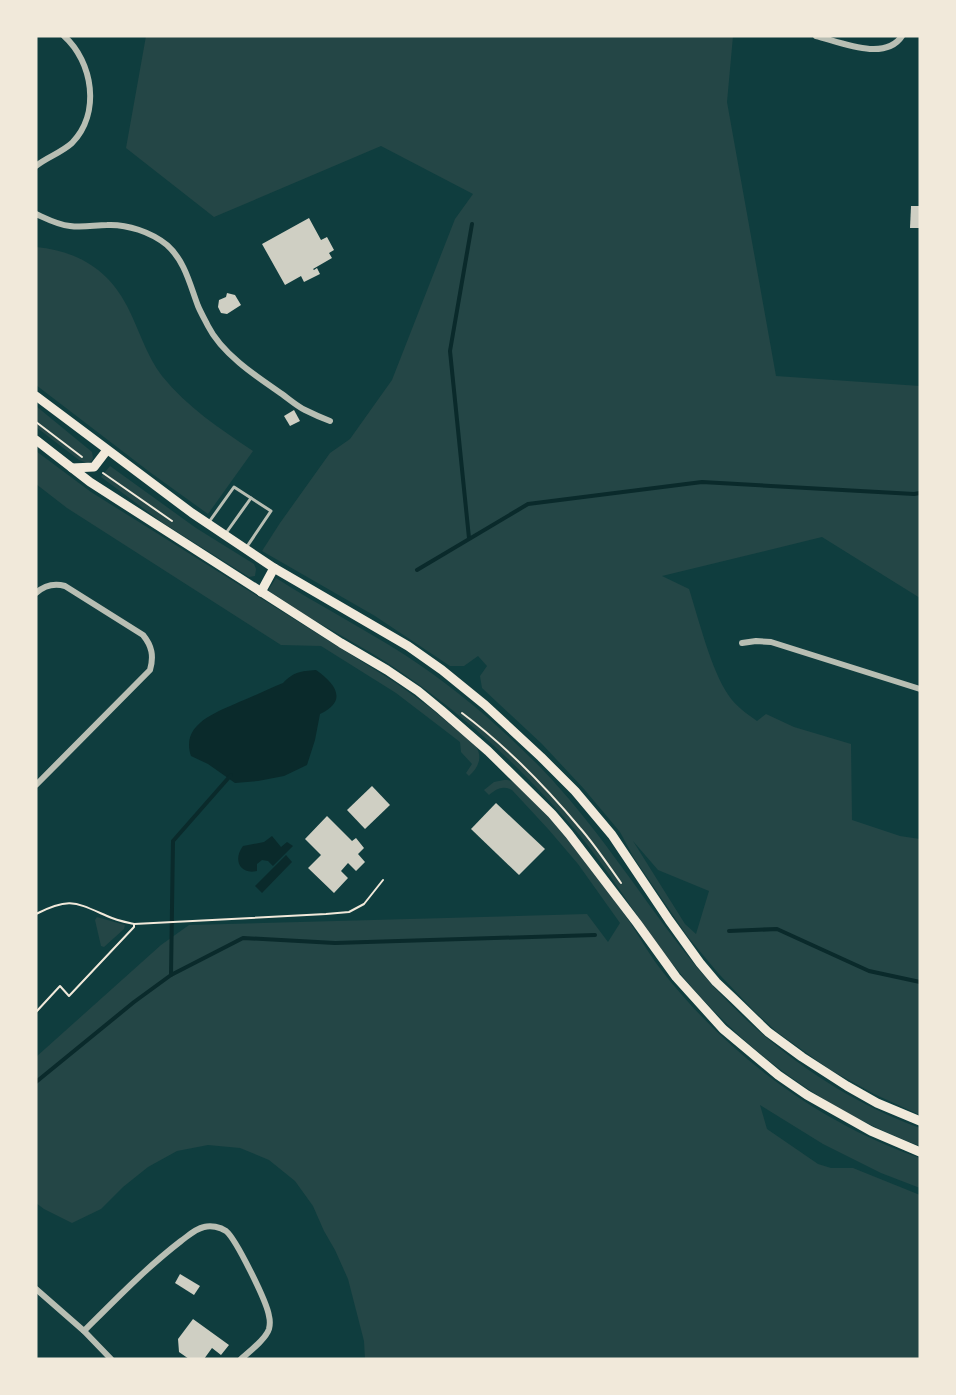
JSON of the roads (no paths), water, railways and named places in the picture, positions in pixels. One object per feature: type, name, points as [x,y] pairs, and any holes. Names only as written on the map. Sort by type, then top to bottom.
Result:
[{"type":"main road","points":[[36,396],[208,524],[274,568],[408,646],[485,705],[575,791],[612,835],[700,963],[716,982],[768,1032],[838,1081],[877,1103],[920,1121]]},
{"type":"main road","points":[[36,440],[90,482],[418,691],[464,729],[552,814],[676,977],[723,1029],[778,1075],[807,1095],[871,1131],[920,1152]]},
{"type":"main road","points":[[72,468],[94,466],[107,450]]},
{"type":"main road","points":[[261,592],[274,568]]},
{"type":"street","points":[[38,163],[54,156],[73,141],[85,121],[89,107],[89,79],[86,67],[73,44],[64,36]]},
{"type":"street","points":[[816,36],[869,50],[888,48],[902,36]]},
{"type":"street","points":[[36,214],[68,226],[88,227],[111,224],[122,226],[152,236],[167,246],[187,273],[198,305],[210,330],[220,343],[234,358],[304,410],[330,421]]},
{"type":"street","points":[[36,593],[51,585],[65,586],[143,635],[148,640],[153,654],[150,670],[36,785]]},
{"type":"street","points":[[742,643],[771,642],[920,689]]},
{"type":"street","points":[[84,1331],[168,1251],[194,1232],[203,1227],[213,1226],[224,1229],[232,1237],[269,1314],[270,1324],[266,1335],[242,1359]]},
{"type":"street","points":[[36,1289],[84,1331],[111,1359]]},
{"type":"lane","points":[[208,524],[234,487],[271,511],[245,549]]},
{"type":"lane","points":[[225,535],[251,498]]},
{"type":"waterway","points":[[469,538],[450,351],[472,224]]},
{"type":"waterway","points":[[417,570],[528,504],[702,482],[920,493]]},
{"type":"waterway","points":[[36,1082],[134,1002],[171,975],[173,841],[231,775]]},
{"type":"waterway","points":[[729,931],[777,929],[869,971],[920,982]]},
{"type":"waterway","points":[[171,975],[243,938],[335,943],[595,935]]}]
